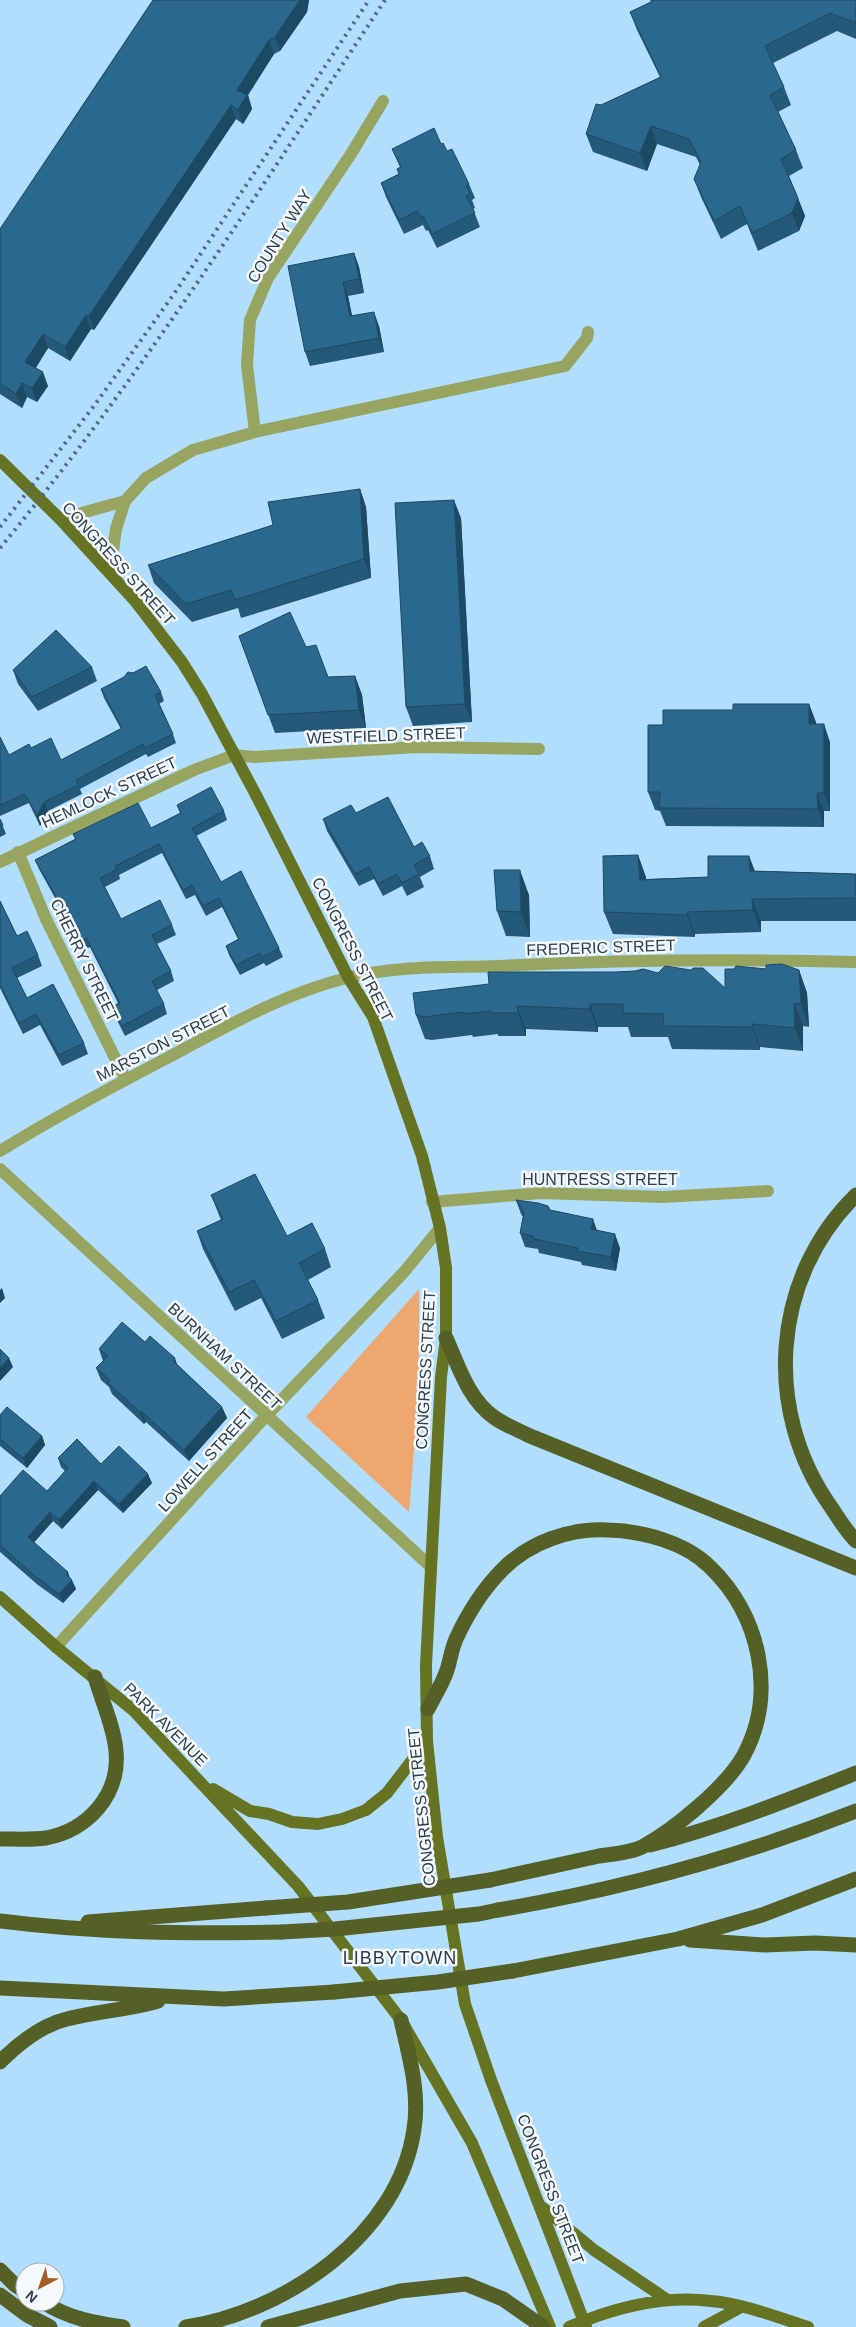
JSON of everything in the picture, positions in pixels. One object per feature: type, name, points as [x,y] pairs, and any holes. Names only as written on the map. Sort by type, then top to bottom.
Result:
[{"type":"highway","points":[[856,1195],[837,1216],[809,1259],[791,1306],[784,1352],[786,1395],[795,1435],[818,1490],[856,1541]]},
{"type":"highway","points":[[446,1338],[468,1390],[480,1406],[495,1418],[530,1436],[856,1568]]},
{"type":"highway","points":[[428,1709],[446,1672],[456,1641],[472,1610],[503,1568],[530,1549],[559,1534],[591,1529],[618,1530],[650,1536],[684,1549],[709,1566],[729,1588],[748,1620],[759,1653],[762,1689],[754,1730],[744,1754],[729,1777],[708,1798],[682,1819],[641,1847]]},
{"type":"highway","points":[[0,1839],[46,1838],[69,1831],[89,1819],[106,1800],[114,1776],[116,1751],[95,1677]]},
{"type":"highway","points":[[36,1926],[348,1902],[490,1880],[686,1836],[737,1819],[856,1773]]},
{"type":"highway","points":[[0,1921],[36,1926],[155,1933],[282,1932],[354,1927],[479,1914],[566,1898],[654,1877],[742,1852],[808,1830],[856,1811]]},
{"type":"highway","points":[[0,1988],[169,1998],[224,1999],[334,1992],[438,1982],[513,1972],[678,1939],[762,1915],[856,1880]]},
{"type":"highway","points":[[678,1939],[765,1945],[815,1943],[856,1945]]},
{"type":"highway","points":[[0,2062],[19,2044],[65,2019],[93,2013],[133,2009],[169,1998]]},
{"type":"highway","points":[[186,2327],[231,2318],[277,2298],[299,2285],[320,2271],[357,2238],[389,2200],[410,2153],[416,2113],[413,2076],[401,2020]]},
{"type":"highway","points":[[0,2270],[15,2285]]},
{"type":"highway","points":[[268,2327],[400,2291],[466,2284],[504,2299],[543,2327]]},
{"type":"highway","points":[[0,2295],[27,2315],[50,2327]]},
{"type":"highway","points":[[58,2312],[82,2320],[123,2327]]},
{"type":"main road","name":"CONGRESS STREET","points":[[0,460],[60,519],[136,602],[182,662],[202,694],[348,978],[373,1017],[422,1156],[440,1228],[446,1268],[446,1338],[441,1377],[426,1665],[427,1741],[437,1837],[465,2004],[491,2080],[585,2324]]},
{"type":"main road","name":"PARK AVENUE","points":[[0,1597],[56,1647],[133,1710],[298,1886],[401,2020]]},
{"type":"main road","points":[[200,1782],[250,1811],[268,1814],[292,1822],[318,1824],[342,1819],[366,1810],[387,1793],[427,1741]]},
{"type":"main road","points":[[401,2020],[472,2143],[550,2327]]},
{"type":"main road","points":[[541,2206],[594,2250],[666,2299]]},
{"type":"main road","points":[[569,2327],[585,2324],[666,2299],[713,2301],[741,2307],[808,2327]]},
{"type":"main road","points":[[704,2327],[741,2307]]},
{"type":"street","name":"COUNTY WAY","points":[[254,432],[247,364],[250,320],[268,278],[351,154],[382,101]]},
{"type":"street","points":[[110,573],[116,529],[125,501],[146,478],[193,450],[254,432],[565,366],[587,338],[588,332]]},
{"type":"street","points":[[60,519],[125,501]]},
{"type":"street","name":"WESTFIELD STREET","points":[[234,755],[254,757],[417,747],[539,750]]},
{"type":"street","name":"HEMLOCK STREET","points":[[0,862],[194,770],[234,755]]},
{"type":"street","name":"CHERRY STREET","points":[[18,852],[46,919],[126,1080]]},
{"type":"street","name":"FREDERIC STREET","points":[[348,978],[406,968],[615,961],[856,962]]},
{"type":"street","name":"MARSTON STREET","points":[[0,1151],[43,1124],[210,1035],[296,995],[348,978]]},
{"type":"street","name":"BURNHAM STREET","points":[[0,1169],[430,1566]]},
{"type":"street","name":"HUNTRESS STREET","points":[[432,1202],[541,1193],[663,1197],[768,1191]]},
{"type":"street","name":"LOWELL STREET","points":[[56,1647],[266,1416],[404,1272],[440,1228]]},
{"type":"shaded area","points":[[419,1289],[419,1385],[409,1512],[306,1417]]},
{"type":"building","points":[[153,0],[300,0],[275,37],[269,40],[237,90],[247,95],[238,110],[231,105],[89,316],[86,315],[65,347],[43,334],[25,362],[43,372],[32,388],[22,383],[16,394],[0,383],[0,229]]},
{"type":"building","points":[[652,0],[856,0],[856,23],[830,13],[765,46],[784,87],[770,95],[796,150],[781,159],[798,198],[792,213],[752,233],[740,206],[714,221],[694,179],[701,162],[689,139],[651,126],[640,153],[586,134],[596,104],[601,105],[661,77],[630,12]]},
{"type":"building","points":[[434,128],[441,144],[443,143],[447,151],[452,149],[469,184],[466,186],[470,194],[466,196],[475,213],[432,234],[423,216],[421,217],[417,211],[399,220],[381,183],[399,174],[397,169],[401,167],[392,149]]},
{"type":"building","points":[[354,253],[359,279],[343,282],[350,316],[374,312],[379,338],[305,352],[288,266]]},
{"type":"building","points":[[360,489],[364,559],[235,600],[231,590],[186,604],[148,565],[273,525],[268,502]]},
{"type":"building","points":[[454,500],[465,704],[406,707],[395,503]]},
{"type":"building","points":[[290,612],[306,647],[316,645],[328,677],[355,676],[359,710],[268,715],[239,636]]},
{"type":"building","points":[[56,630],[92,667],[32,697],[13,670]]},
{"type":"building","points":[[146,666],[161,692],[155,695],[173,734],[145,748],[143,744],[76,780],[78,785],[44,802],[37,816],[25,794],[0,805],[0,737],[9,755],[29,744],[31,748],[51,738],[61,760],[122,728],[101,689],[124,677],[128,672],[133,673]]},
{"type":"building","points":[[733,704],[809,704],[809,724],[824,724],[824,793],[817,793],[818,809],[659,808],[660,792],[648,792],[648,725],[663,725],[663,710],[733,710]]},
{"type":"building","points":[[211,787],[224,811],[192,828],[221,882],[241,871],[279,948],[262,957],[260,953],[236,965],[226,946],[239,939],[219,898],[203,906],[192,885],[183,890],[159,844],[115,866],[117,869],[100,878],[121,919],[160,900],[172,925],[152,935],[171,971],[152,981],[164,1004],[122,1026],[112,1007],[120,1003],[86,938],[81,940],[35,860],[76,839],[73,834],[138,803],[151,828],[181,813],[177,805]]},
{"type":"building","points":[[388,797],[414,847],[422,842],[430,856],[414,865],[419,874],[402,883],[397,874],[378,884],[369,867],[355,874],[323,819],[351,805],[356,813]]},
{"type":"building","points":[[638,855],[640,880],[708,877],[708,856],[749,856],[750,871],[856,874],[856,898],[752,899],[753,910],[687,912],[687,915],[604,912],[603,856]]},
{"type":"building","points":[[494,870],[520,870],[521,912],[497,911]]},
{"type":"building","points":[[0,901],[17,936],[27,931],[38,955],[12,968],[27,998],[53,984],[84,1043],[59,1055],[36,1014],[19,1023],[0,985]]},
{"type":"building","points":[[782,964],[799,970],[801,1004],[794,1003],[795,1028],[752,1024],[752,1027],[664,1026],[663,1014],[623,1013],[623,1004],[590,1004],[590,1009],[517,1006],[518,1013],[490,1013],[490,1011],[464,1014],[464,1012],[424,1017],[416,1015],[413,993],[489,984],[488,972],[615,972],[643,969],[658,973],[665,966],[691,970],[693,968],[703,968],[725,988],[725,969],[734,969],[736,966],[766,969],[766,965]]},
{"type":"building","points":[[255,1174],[287,1236],[312,1223],[325,1249],[299,1263],[318,1300],[276,1321],[254,1280],[229,1292],[197,1231],[223,1219],[211,1195]]},
{"type":"building","points":[[516,1200],[538,1203],[548,1206],[550,1210],[593,1219],[591,1229],[615,1234],[611,1257],[577,1251],[578,1248],[534,1239],[533,1236],[520,1233],[524,1213]]},
{"type":"building","points":[[122,1322],[145,1342],[150,1336],[175,1358],[173,1361],[222,1407],[184,1450],[108,1383],[110,1380],[96,1368],[108,1356],[99,1349]]},
{"type":"building","points":[[0,1349],[9,1358],[0,1368]]},
{"type":"building","points":[[7,1407],[42,1436],[23,1458],[0,1439],[0,1415]]},
{"type":"building","points":[[77,1439],[101,1464],[119,1446],[148,1474],[119,1504],[94,1481],[59,1520],[50,1512],[28,1537],[68,1572],[66,1574],[72,1580],[59,1594],[0,1545],[0,1496],[23,1470],[47,1491],[68,1468],[58,1458]]},
{"type":"railway","points":[[0,527],[94,406],[176,291],[369,0]]},
{"type":"railway","points":[[0,548],[103,416],[152,348],[247,210],[385,0]]},
{"type":"district","name":"LIBBYTOWN","points":[[400,1958]]}]
